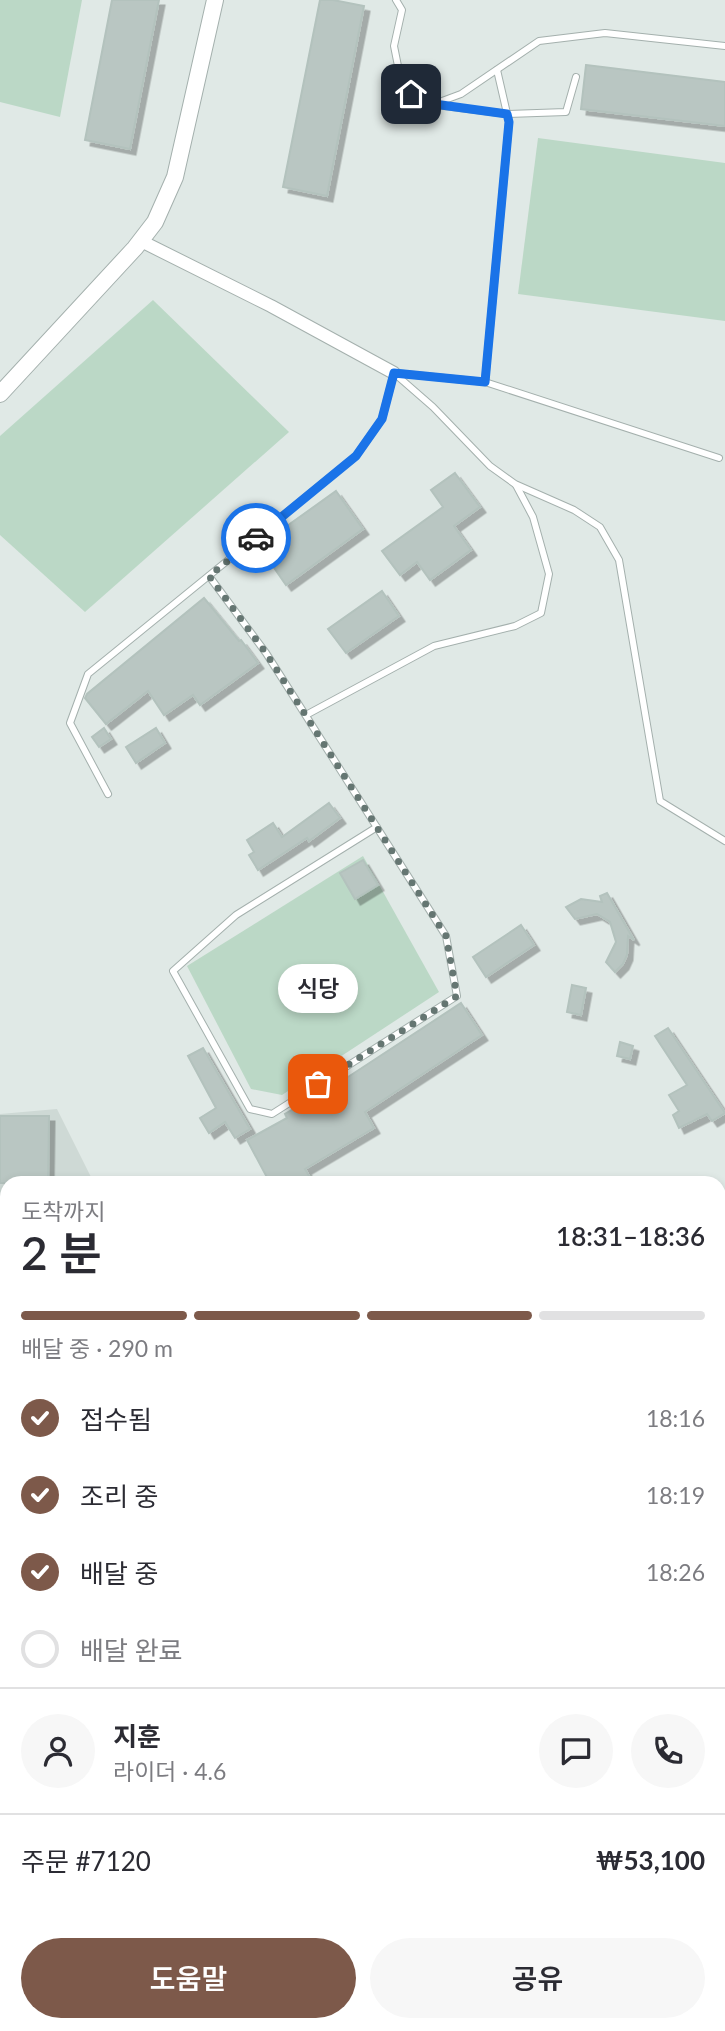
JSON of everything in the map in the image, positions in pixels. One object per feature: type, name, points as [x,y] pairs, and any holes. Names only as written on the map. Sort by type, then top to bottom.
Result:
[{"type":"street","points":[[0,394],[141,241],[155,222],[175,177],[215,0]]},
{"type":"street","points":[[141,241],[271,306],[394,373]]},
{"type":"lane","points":[[396,0],[402,10],[394,46],[400,76],[411,94],[434,104],[507,114],[566,112],[576,77]]},
{"type":"lane","points":[[434,104],[461,94],[540,41],[605,33],[725,46]]},
{"type":"lane","points":[[485,382],[509,122],[497,70]]},
{"type":"lane","points":[[394,373],[485,382],[719,458]]},
{"type":"lane","points":[[394,373],[433,407],[489,466],[515,484],[574,510],[600,527],[619,560],[660,801],[725,841]]},
{"type":"lane","points":[[108,794],[70,723],[88,674],[356,456],[382,419],[394,373]]},
{"type":"lane","points":[[306,715],[434,646],[515,626],[541,613],[549,574],[533,517],[515,484]]},
{"type":"lane","points":[[209,576],[266,653],[306,715],[377,827],[446,936],[457,996],[272,1114],[250,1109],[173,971],[236,915],[377,827]]},
{"type":"shaded area","points":[[57,1109],[90,1176],[0,1176],[0,1114]]},
{"type":"green space","points":[[0,0],[82,0],[60,117],[0,102]]},
{"type":"green space","points":[[538,138],[725,163],[725,321],[518,294]]},
{"type":"green space","points":[[153,300],[289,432],[85,612],[0,535],[0,436]]},
{"type":"green space","points":[[363,856],[439,992],[282,1095],[251,1089],[187,966]]},
{"type":"building","points":[[112,0],[159,0],[130,149],[85,140]]},
{"type":"building","points":[[320,0],[364,6],[327,196],[283,187]]},
{"type":"building","points":[[586,65],[725,82],[725,126],[581,109]]},
{"type":"building","points":[[455,473],[480,507],[454,526],[471,550],[430,580],[417,562],[400,575],[382,551],[443,507],[431,490]]},
{"type":"building","points":[[336,491],[363,529],[286,585],[259,546]]},
{"type":"building","points":[[382,591],[399,616],[346,653],[328,629]]},
{"type":"building","points":[[204,598],[258,663],[200,705],[193,695],[164,715],[148,691],[106,724],[85,698],[87,694]]},
{"type":"building","points":[[104,728],[111,739],[99,747],[92,737]]},
{"type":"building","points":[[156,728],[165,743],[136,763],[126,747]]},
{"type":"building","points":[[329,803],[340,818],[309,841],[307,838],[258,870],[249,855],[254,852],[247,840],[273,823],[282,837]]},
{"type":"building","points":[[363,860],[378,885],[355,899],[340,873]]},
{"type":"building","points":[[607,893],[634,940],[628,936],[627,955],[615,972],[606,962],[616,942],[610,922],[597,914],[575,919],[566,907],[581,899],[602,902],[600,896]]},
{"type":"building","points":[[521,925],[534,945],[486,977],[473,957]]},
{"type":"building","points":[[572,985],[586,988],[581,1015],[567,1012]]},
{"type":"building","points":[[461,1003],[482,1035],[365,1112],[374,1128],[305,1169],[309,1176],[266,1176],[247,1140],[287,1118],[285,1114],[345,1079]]},
{"type":"building","points":[[668,1028],[725,1113],[712,1121],[707,1114],[679,1128],[673,1115],[679,1111],[669,1095],[687,1085],[655,1036]]},
{"type":"building","points":[[620,1042],[633,1046],[630,1059],[617,1056]]},
{"type":"building","points":[[203,1048],[250,1129],[235,1138],[225,1122],[209,1133],[200,1118],[216,1108],[188,1056]]},
{"type":"building","points":[[0,1116],[49,1116],[48,1176],[0,1176]]},
{"type":"way so far","points":[[256,538],[209,576],[266,653],[446,936],[457,996],[318,1084]]},
{"type":"place","name":"식당","points":[[318,1084]]},
{"type":"route","points":[[256,538],[356,456],[382,419],[394,373],[485,382],[509,122],[507,114],[434,104],[411,94]]}]
